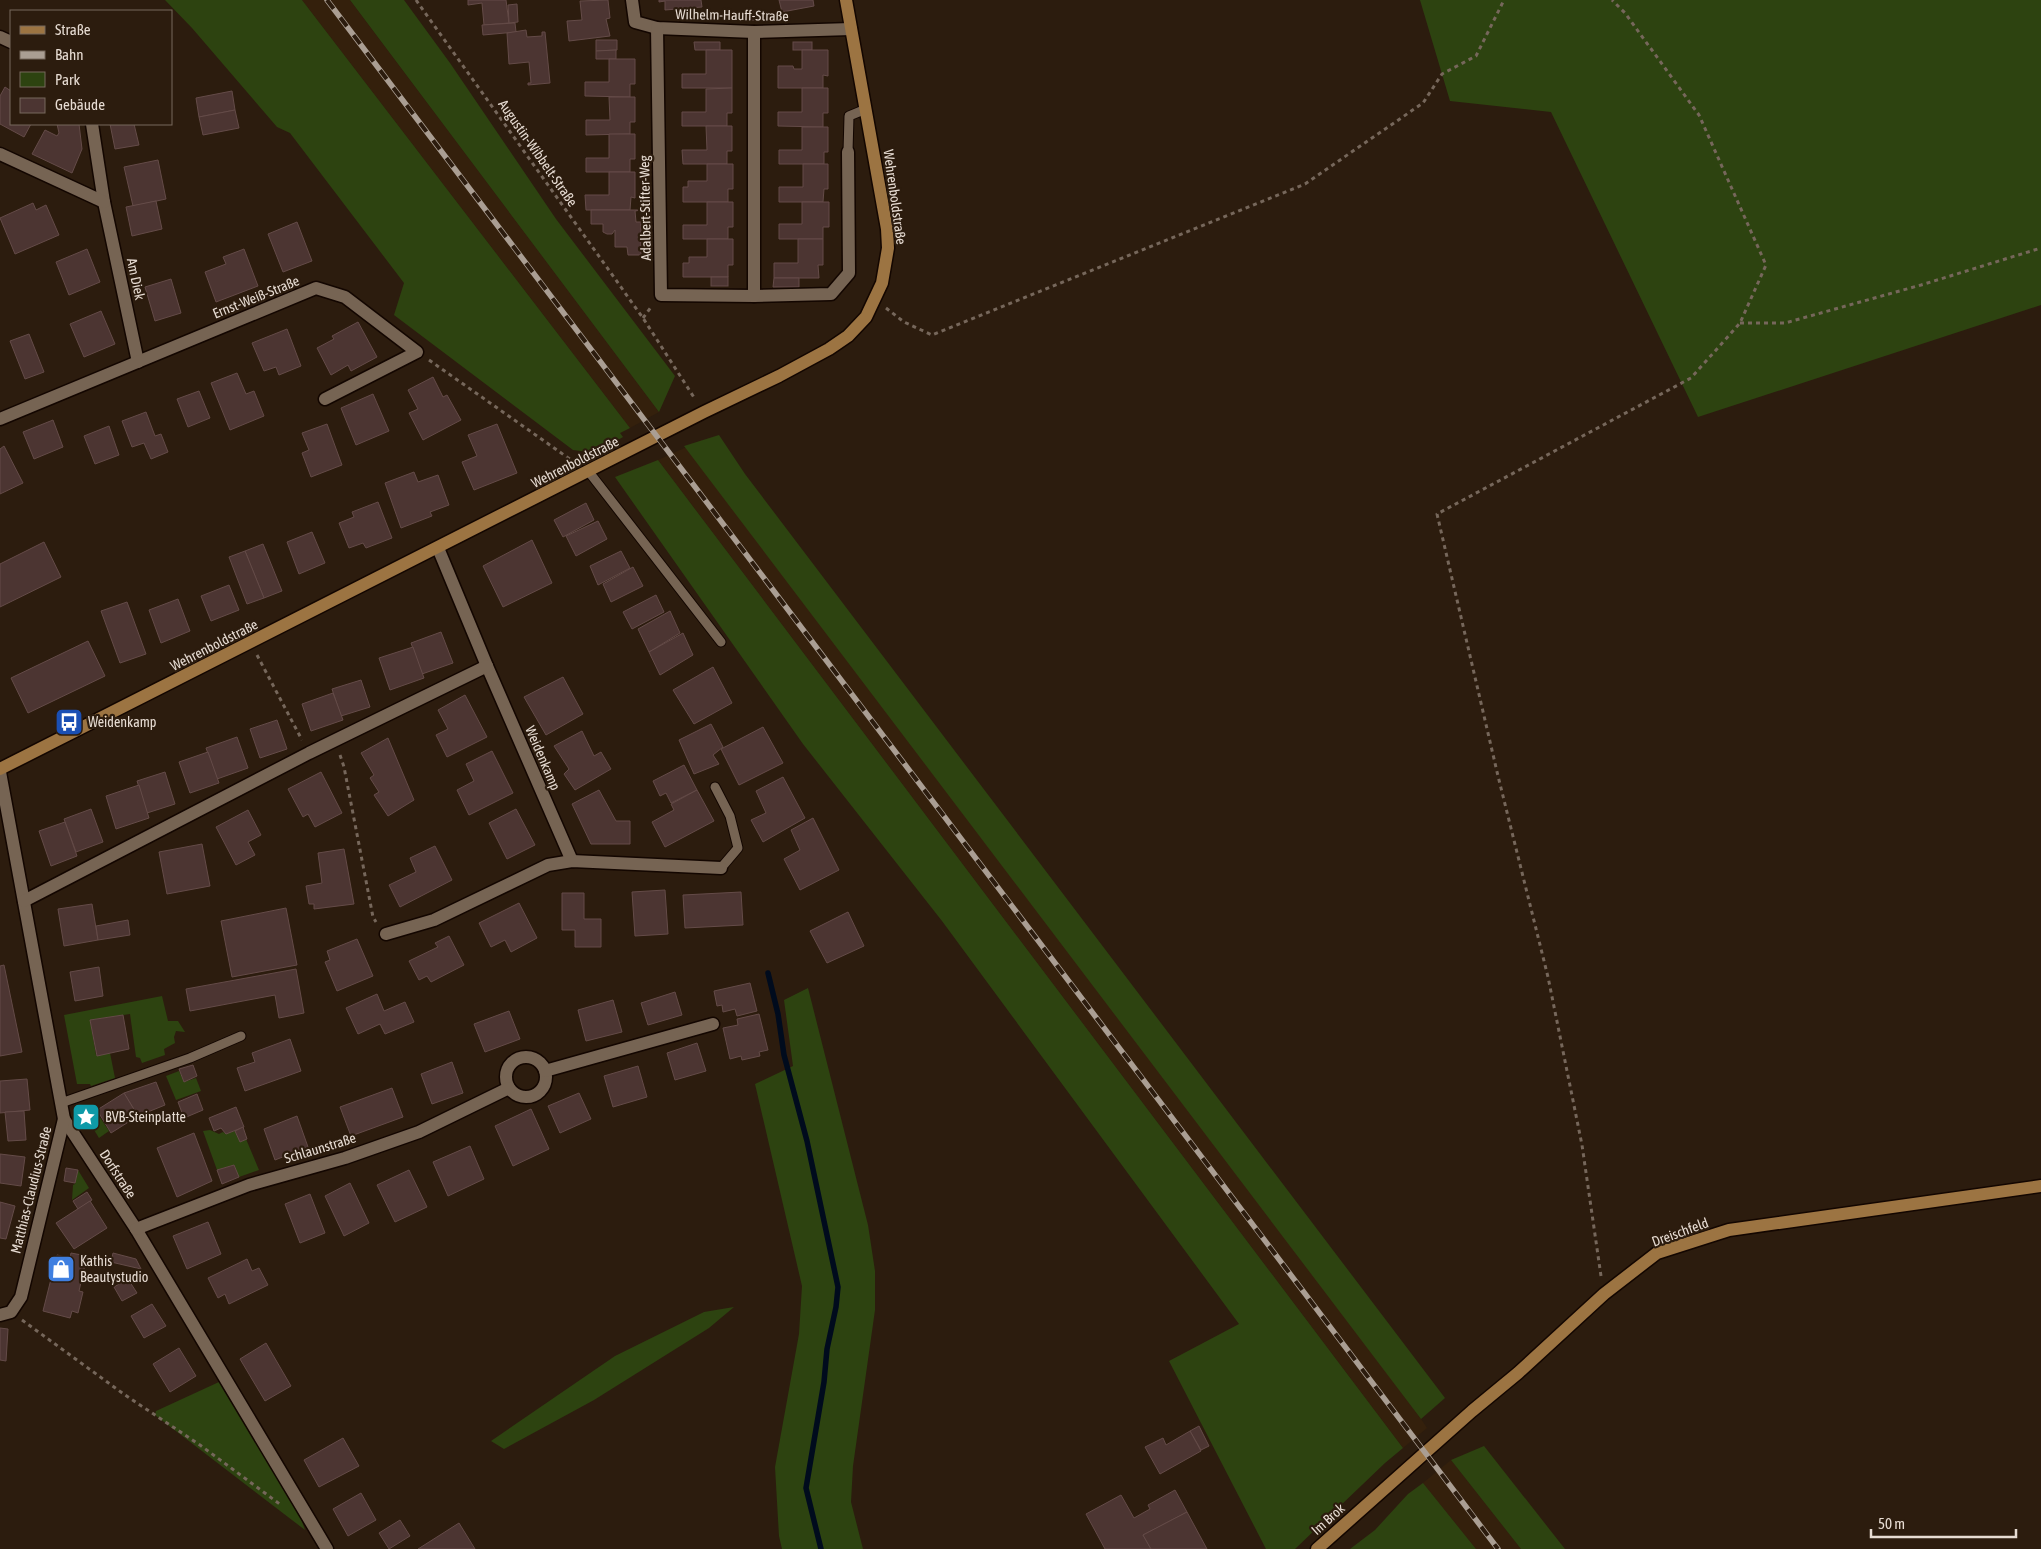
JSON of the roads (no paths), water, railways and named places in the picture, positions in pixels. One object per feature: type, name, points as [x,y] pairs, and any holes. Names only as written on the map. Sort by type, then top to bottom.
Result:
[{"type":"street","name":"Wilhelm-Hauff-Straße","points":[[632,0],[634,22],[657,28],[754,32],[851,29]]},
{"type":"street","name":"Wehrenboldstraße","points":[[0,771],[829,349],[848,336],[866,317],[875,300],[886,266],[888,248],[884,208],[846,0]]},
{"type":"street","name":"Adalbert-Stifter-Weg","points":[[657,28],[661,295],[754,296],[831,294],[849,273],[848,152]]},
{"type":"street","points":[[754,32],[754,296]]},
{"type":"street","name":"Am Diek","points":[[92,125],[104,202],[138,362]]},
{"type":"street","points":[[0,154],[104,202]]},
{"type":"street","name":"Ernst-Weiß-Straße","points":[[0,419],[316,288],[345,297],[417,352],[325,399]]},
{"type":"street","name":"Weidenkamp","points":[[438,548],[572,861]]},
{"type":"street","points":[[24,901],[334,740],[487,666]]},
{"type":"street","name":"Dorfstraße","points":[[0,771],[64,1119],[136,1229],[327,1549]]},
{"type":"street","points":[[386,934],[434,920],[548,865],[572,861],[721,868]]},
{"type":"street","points":[[545,1071],[713,1024]]},
{"type":"street","points":[[526,1056],[534,1058],[541,1064],[546,1078],[544,1086],[533,1096],[520,1096],[509,1088],[506,1072],[510,1064],[517,1058],[526,1056]]},
{"type":"street","name":"Schlaunstraße","points":[[136,1229],[249,1184],[345,1158],[419,1132],[509,1088]]},
{"type":"street","name":"Matthias-Claudius-Straße","points":[[6,1314],[20,1297],[64,1119]]},
{"type":"street","name":"Dreischfeld","points":[[1360,1510],[1518,1373],[1604,1294],[1657,1253],[1729,1230],[2041,1186]]},
{"type":"street","name":"Im Brok","points":[[1317,1549],[1360,1510]]},
{"type":"lane","points":[[848,152],[849,116],[866,109]]},
{"type":"lane","points":[[588,472],[721,642]]},
{"type":"lane","points":[[716,787],[730,816],[738,848],[721,868]]},
{"type":"lane","points":[[61,1103],[190,1058],[240,1036]]},
{"type":"waterway","points":[[768,973],[778,1014],[784,1055],[807,1141],[838,1287],[806,1488],[821,1549]]},
{"type":"railway","points":[[327,0],[1498,1549]]},
{"type":"place","name":"Weidenkamp","points":[[69,722]]},
{"type":"place","name":"BVB-Steinplatte","points":[[86,1117]]},
{"type":"place","name":"Kathis Beautystudio","points":[[61,1269]]}]
